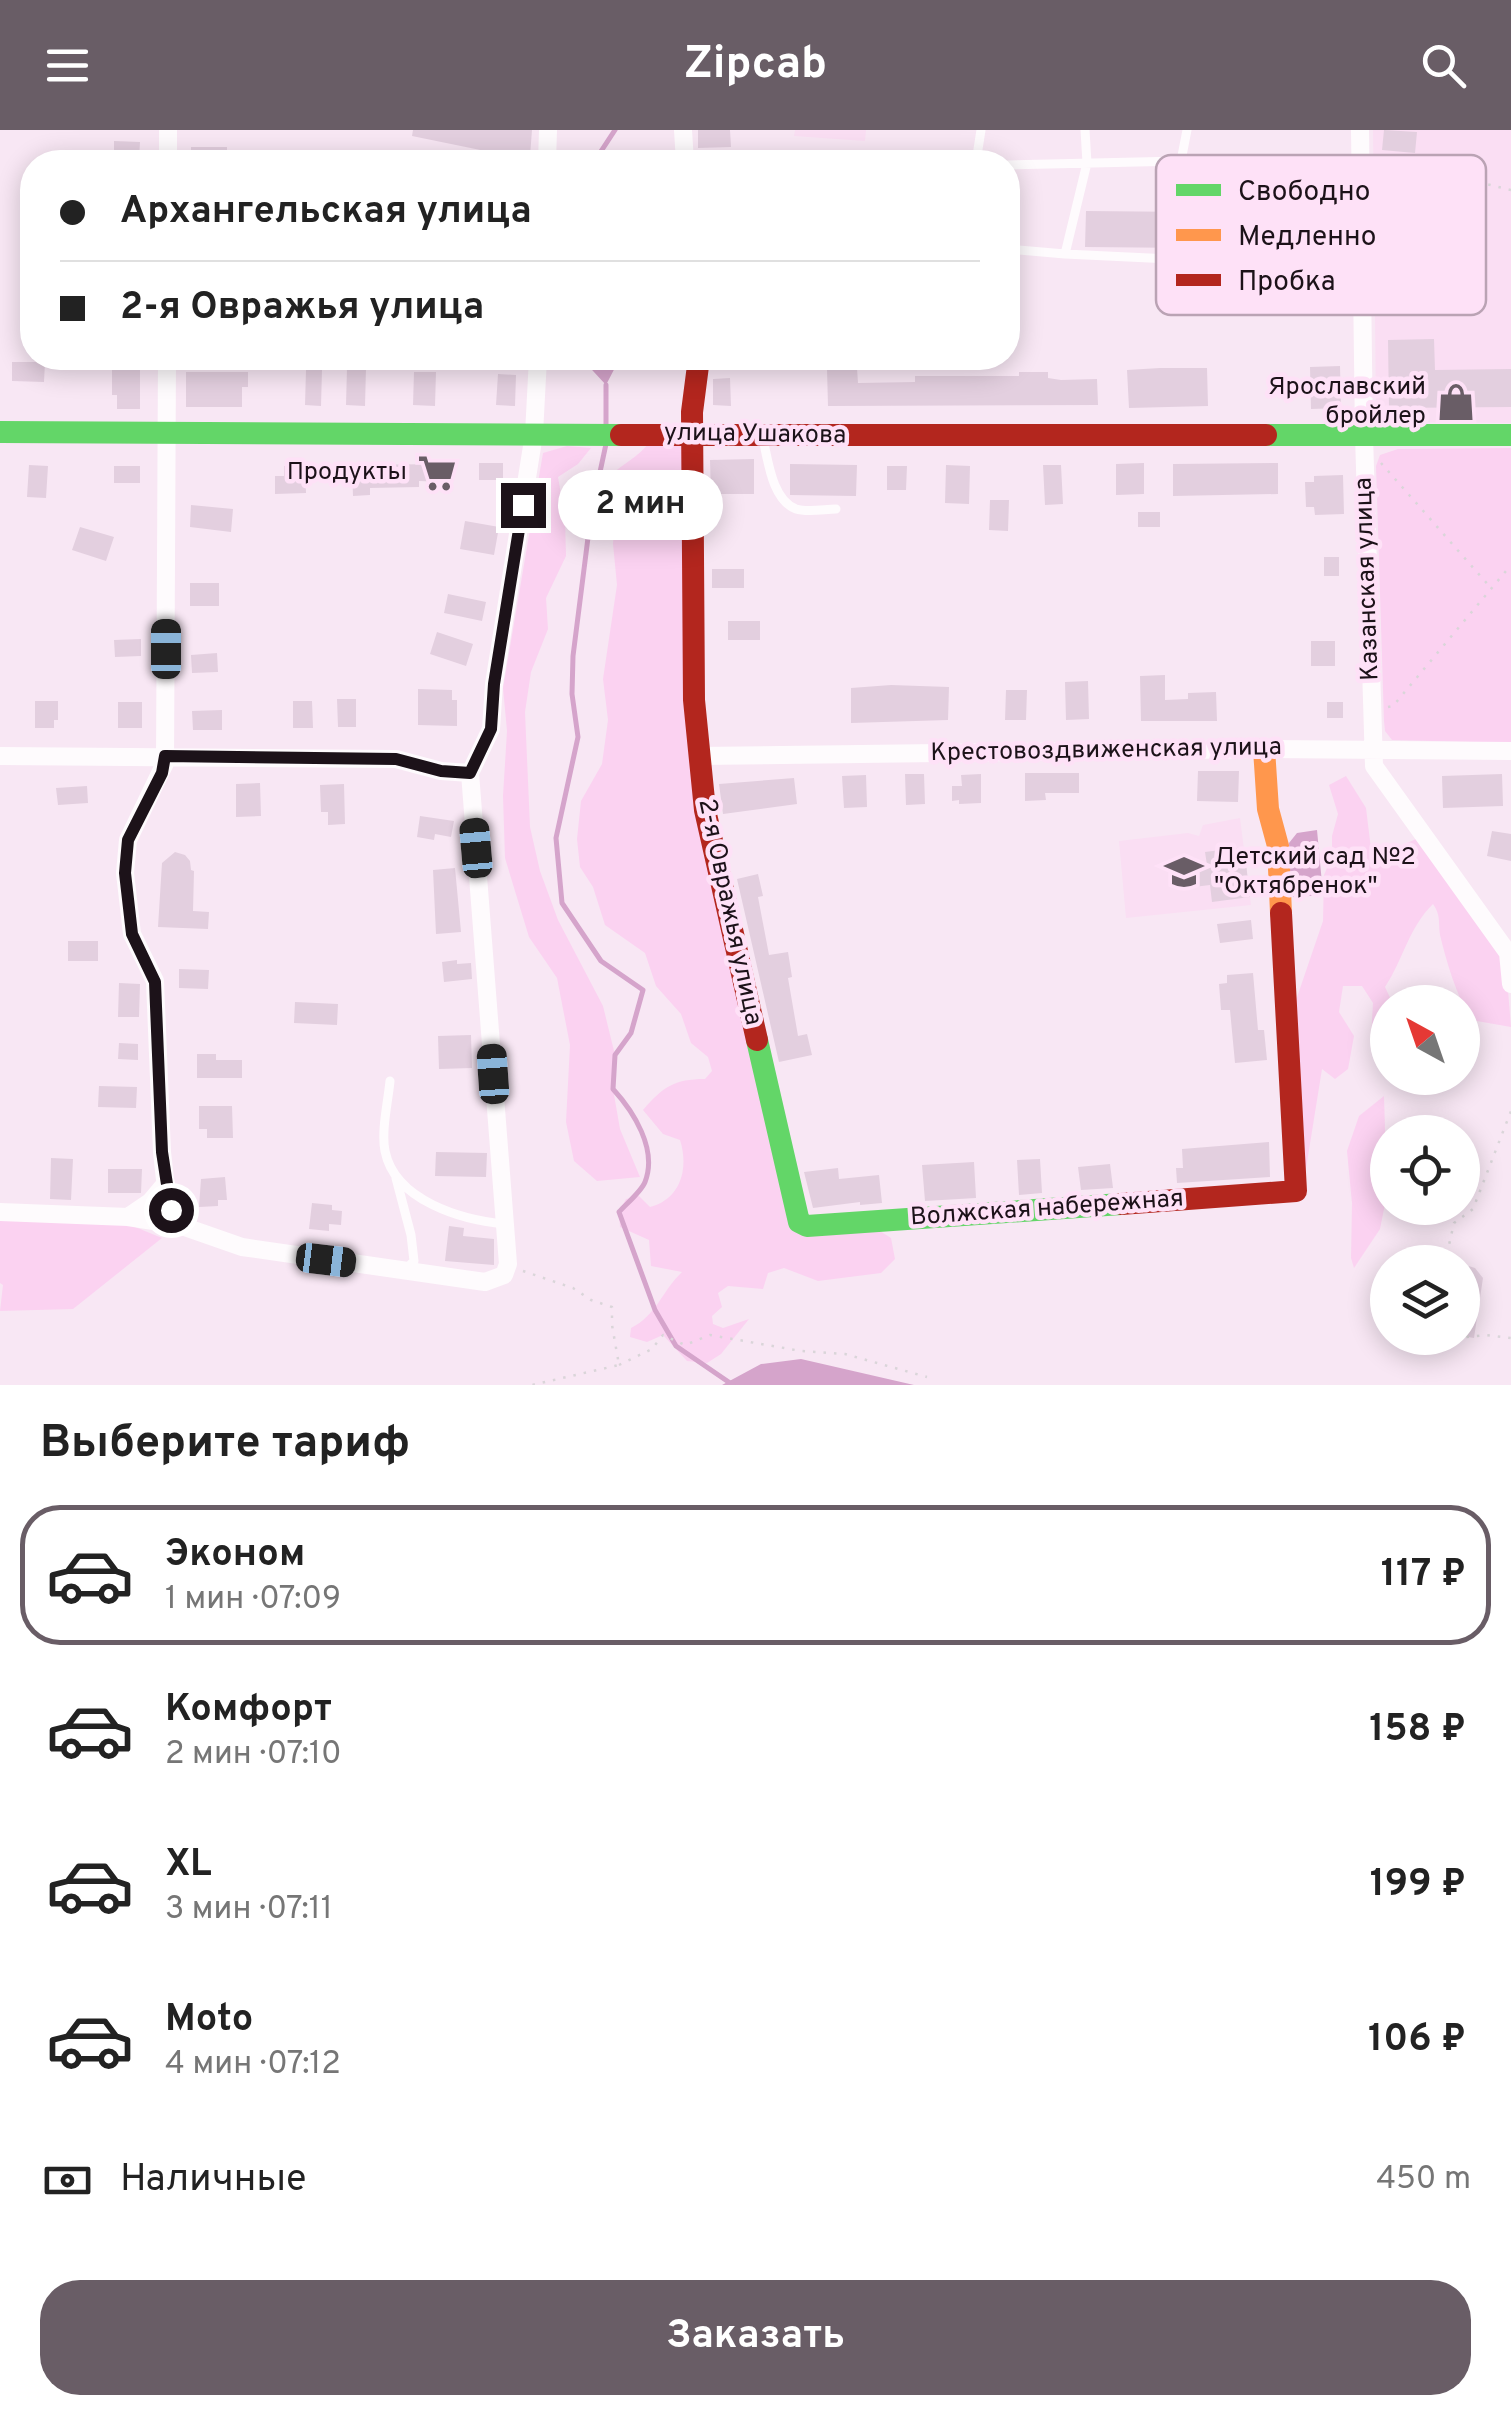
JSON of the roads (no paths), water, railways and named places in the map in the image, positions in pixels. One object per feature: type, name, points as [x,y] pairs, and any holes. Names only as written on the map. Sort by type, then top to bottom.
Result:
[{"type":"street","name":"Казанская улица","points":[[1360,130],[1360,155]]},
{"type":"street","name":"Казанская улица","points":[[1362,315],[1374,766],[1508,953],[1511,984]]},
{"type":"street","points":[[168,370],[165,756],[162,773],[128,840],[125,873],[132,934],[155,982],[166,1183],[171,1210],[179,1225]]},
{"type":"street","points":[[0,1212],[128,1217],[179,1225],[242,1247],[485,1282],[506,1270],[470,773],[491,729],[494,684],[534,434],[537,370]]},
{"type":"street","name":"2-я Овражья улица","points":[[697,370],[692,412],[694,700],[705,810],[798,1222]]},
{"type":"street","name":"улица Ушакова","points":[[0,432],[1364,439],[1511,435]]},
{"type":"street","name":"Крестовоздвиженская улица","points":[[700,756],[1264,748],[1511,752]]},
{"type":"street","name":"Волжская набережная","points":[[798,1222],[807,1226],[1296,1191],[1278,846],[1268,809],[1264,748]]},
{"type":"street","points":[[0,756],[396,759],[441,771],[470,773]]},
{"type":"street","points":[[128,1217],[150,1202],[166,1183]]},
{"type":"lane","points":[[1065,254],[1087,163],[1084,130]]},
{"type":"lane","points":[[1182,155],[1187,130]]},
{"type":"lane","points":[[1020,165],[1156,162]]},
{"type":"lane","points":[[1020,250],[1156,258]]},
{"type":"lane","points":[[763,436],[773,478],[788,502],[796,509],[836,508]]},
{"type":"lane","points":[[390,1081],[384,1150],[395,1176],[412,1248],[414,1261],[404,1270]]},
{"type":"lane","points":[[395,1176],[410,1191],[447,1210],[477,1221],[505,1224]]},
{"type":"waterway","points":[[602,150],[615,130]]},
{"type":"waterway","points":[[606,385],[606,428]]},
{"type":"waterway","points":[[606,444],[591,514],[573,656],[572,694],[578,737],[556,838],[562,903],[601,961],[643,990],[631,1033],[615,1055],[613,1089],[641,1131],[648,1169],[643,1186],[619,1212],[655,1310],[676,1346],[733,1385]]},
{"type":"place","name":"Ярославский бройлер","points":[[1456,402]]},
{"type":"place","name":"Продукты","points":[[437,473]]},
{"type":"place","name":"Детский сад №2 \"Октябренок\"","points":[[1184,872]]}]
